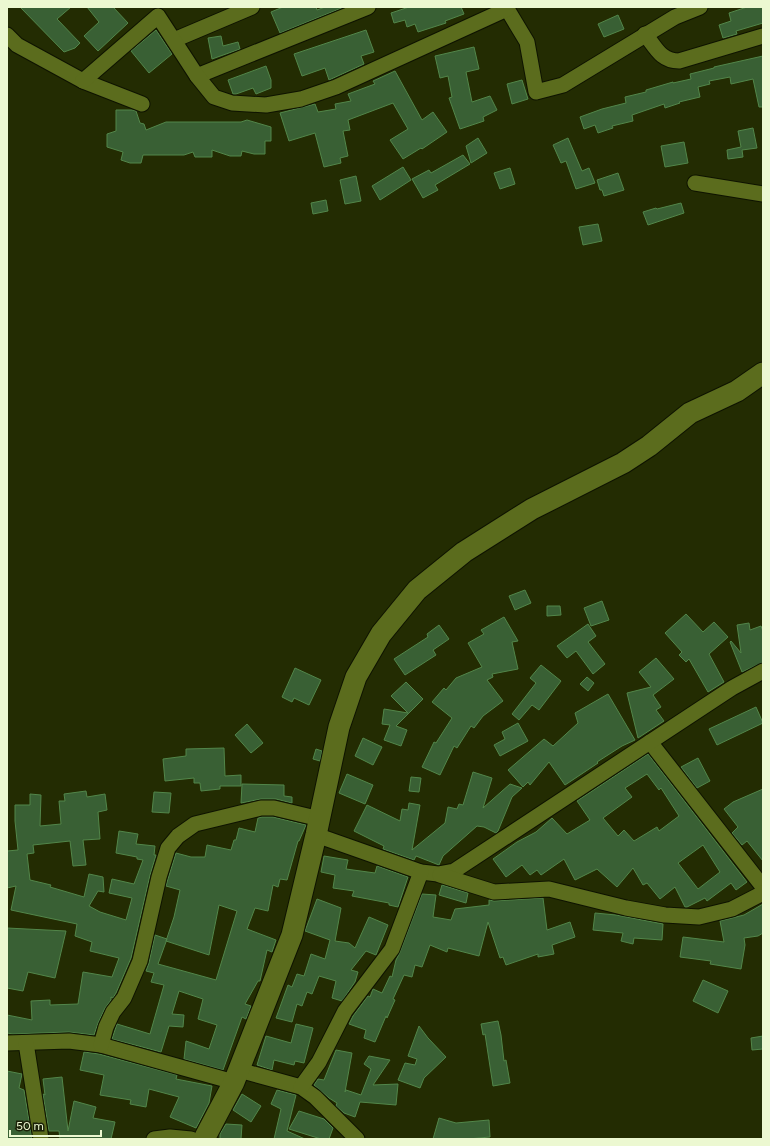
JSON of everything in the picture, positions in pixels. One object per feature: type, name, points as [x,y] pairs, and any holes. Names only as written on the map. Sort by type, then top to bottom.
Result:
[{"type":"street","points":[[174,40],[252,7]]},
{"type":"street","points":[[197,76],[368,7]]},
{"type":"street","points":[[83,81],[158,16],[197,76],[214,97],[232,103],[266,105],[301,99],[336,87],[507,8],[528,42],[536,92],[563,85],[645,34],[675,17],[700,7]]},
{"type":"street","points":[[645,34],[663,57],[670,61],[679,61],[763,36]]},
{"type":"street","points":[[7,35],[17,44],[83,81],[142,104]]},
{"type":"street","points":[[695,183],[763,194]]},
{"type":"street","points":[[204,1139],[236,1076],[292,935],[318,827],[339,727],[356,677],[381,634],[417,590],[464,552],[532,509],[624,463],[649,446],[690,413],[737,391],[763,373]]},
{"type":"street","points":[[438,874],[454,871],[732,688],[763,672]]},
{"type":"street","points":[[650,742],[763,887]]},
{"type":"street","points":[[101,1045],[106,1027],[113,1012],[124,998],[140,961],[159,876],[168,848],[178,836],[195,824],[261,808],[274,808],[421,872],[438,874],[494,892],[549,889],[626,908],[699,917],[732,909],[763,893]]},
{"type":"street","points":[[302,1087],[319,1062],[345,1011],[392,949],[421,872]]},
{"type":"street","points":[[7,1043],[69,1041],[101,1045],[236,1076],[302,1087],[315,1097],[357,1139]]},
{"type":"street","points":[[26,1043],[41,1139]]},
{"type":"street","points":[[154,1139],[170,1137],[191,1139]]},
{"type":"building","points":[[20,7],[71,7],[57,19],[80,43],[75,48],[64,52]]},
{"type":"building","points":[[87,7],[113,7],[128,23],[98,51],[84,36],[99,22]]},
{"type":"building","points":[[283,7],[316,7],[317,10],[325,7],[344,7],[280,33],[271,12]]},
{"type":"building","points":[[409,7],[461,7],[464,14],[445,21],[446,23],[418,32],[415,24],[407,27],[405,20],[394,23],[391,13]]},
{"type":"building","points":[[747,7],[763,7],[763,23],[736,31],[737,34],[723,38],[719,25],[731,21],[729,13]]},
{"type":"building","points":[[618,15],[624,29],[604,37],[598,24]]},
{"type":"building","points":[[156,30],[172,54],[149,73],[131,51]]},
{"type":"building","points":[[366,30],[374,52],[361,56],[364,64],[329,80],[325,68],[302,76],[294,54]]},
{"type":"building","points":[[221,36],[223,46],[238,42],[240,49],[212,59],[208,38]]},
{"type":"building","points":[[474,47],[479,69],[466,72],[472,102],[490,96],[497,110],[483,117],[484,121],[460,129],[449,98],[452,97],[448,76],[440,78],[435,56]]},
{"type":"building","points":[[763,56],[763,107],[759,107],[753,79],[731,84],[730,77],[709,81],[710,84],[698,87],[700,97],[679,102],[680,103],[665,108],[664,104],[632,115],[633,121],[612,126],[613,128],[598,133],[595,125],[584,129],[580,117],[602,109],[626,103],[625,97],[646,92],[646,90],[673,82],[691,79],[690,74]]},
{"type":"building","points":[[266,66],[271,80],[271,88],[256,94],[253,88],[233,94],[228,80]]},
{"type":"building","points":[[395,71],[422,120],[433,112],[447,132],[422,149],[421,148],[403,159],[390,140],[408,129],[393,103],[348,120],[350,130],[343,131],[348,156],[340,158],[341,163],[324,167],[315,133],[289,141],[280,113],[315,104],[318,112],[336,109],[335,104],[351,101],[348,94],[375,84],[373,81]]},
{"type":"building","points":[[522,80],[528,99],[512,104],[507,84]]},
{"type":"building","points":[[116,110],[136,111],[140,123],[144,124],[146,130],[166,122],[241,122],[247,120],[271,127],[271,141],[265,141],[265,154],[254,154],[242,151],[241,156],[230,156],[212,150],[212,157],[195,157],[193,152],[184,155],[143,155],[141,163],[130,163],[121,160],[123,152],[107,147],[107,134],[116,131]]},
{"type":"building","points":[[753,128],[757,148],[742,150],[743,157],[728,159],[727,150],[741,147],[738,131]]},
{"type":"building","points":[[478,138],[487,153],[471,163],[466,146]]},
{"type":"building","points":[[568,138],[582,171],[589,168],[595,183],[576,189],[566,161],[561,163],[553,145]]},
{"type":"building","points":[[684,142],[688,163],[665,167],[661,146]]},
{"type":"building","points":[[463,155],[470,164],[435,185],[438,190],[423,198],[412,179],[429,170],[431,173]]},
{"type":"building","points":[[403,167],[411,180],[380,200],[372,186]]},
{"type":"building","points":[[510,168],[515,184],[500,189],[494,173]]},
{"type":"building","points":[[618,173],[624,190],[604,196],[602,190],[600,190],[597,180]]},
{"type":"building","points":[[356,176],[361,201],[345,204],[340,180]]},
{"type":"building","points":[[326,200],[328,211],[313,214],[311,203]]},
{"type":"building","points":[[681,203],[684,213],[648,225],[643,212]]},
{"type":"building","points":[[598,224],[602,241],[583,245],[579,227]]},
{"type":"building","points":[[525,590],[531,603],[515,610],[509,596]]},
{"type":"building","points":[[602,601],[609,620],[591,626],[584,608]]},
{"type":"building","points":[[547,606],[560,606],[561,615],[547,616]]},
{"type":"building","points":[[686,614],[703,632],[714,622],[728,637],[709,654],[724,682],[708,692],[689,659],[686,662],[679,655],[682,652],[665,633]]},
{"type":"building","points":[[504,617],[518,641],[512,642],[518,669],[492,674],[493,677],[487,680],[503,701],[483,716],[474,728],[471,726],[457,748],[454,746],[440,775],[422,767],[434,742],[436,743],[452,718],[432,702],[444,688],[446,690],[456,678],[482,667],[468,643],[484,634],[481,630]]},
{"type":"building","points":[[749,623],[750,630],[761,626],[763,631],[763,662],[742,672],[730,642],[731,641],[741,653],[737,625]]},
{"type":"building","points":[[588,624],[596,636],[588,642],[605,664],[593,674],[576,651],[567,658],[557,646]]},
{"type":"building","points":[[439,625],[449,639],[433,650],[436,655],[405,675],[394,659],[428,637],[427,634]]},
{"type":"building","points":[[656,658],[674,679],[653,695],[661,707],[656,710],[664,721],[638,738],[627,693],[651,687],[639,672]]},
{"type":"building","points":[[541,665],[561,681],[539,710],[532,705],[519,720],[512,714],[536,683],[530,678]]},
{"type":"building","points":[[295,668],[321,680],[309,705],[294,698],[292,702],[282,697]]},
{"type":"building","points":[[587,677],[594,683],[588,691],[580,684]]},
{"type":"building","points":[[406,682],[423,699],[396,726],[407,730],[401,746],[384,740],[390,725],[382,724],[384,709],[408,713],[391,696]]},
{"type":"building","points":[[608,694],[635,740],[622,746],[597,762],[598,763],[565,785],[549,762],[530,785],[528,782],[523,787],[508,770],[544,739],[553,746],[578,723],[575,713]]},
{"type":"building","points":[[756,707],[763,723],[717,745],[709,729]]},
{"type":"building","points":[[518,723],[528,741],[500,756],[494,745],[505,739],[502,732]]},
{"type":"building","points":[[247,724],[263,743],[251,753],[235,735]]},
{"type":"building","points":[[363,738],[382,747],[373,765],[355,756]]},
{"type":"building","points":[[224,748],[225,776],[241,775],[241,786],[220,786],[220,789],[201,791],[200,783],[194,783],[194,778],[165,781],[163,759],[186,756],[186,749]]},
{"type":"building","points":[[316,749],[322,751],[320,761],[313,759]]},
{"type":"building","points":[[648,754],[747,882],[736,890],[731,883],[707,901],[705,898],[685,907],[675,887],[660,899],[647,883],[643,885],[633,868],[617,887],[597,869],[575,880],[564,859],[541,875],[537,870],[530,875],[522,865],[506,877],[493,859],[517,842],[536,832],[552,818],[567,834],[590,820],[577,801]],"holes":[[[647,774],[659,790],[661,788],[679,816],[659,831],[657,827],[634,841],[624,830],[618,836],[603,818],[632,797],[625,788]],[[703,845],[720,872],[698,889],[678,863]]]},
{"type":"building","points":[[698,758],[710,781],[697,788],[681,767]]},
{"type":"building","points":[[473,772],[492,778],[483,808],[510,784],[522,788],[512,797],[496,833],[484,827],[477,826],[443,856],[439,865],[416,856],[414,860],[383,849],[384,846],[354,831],[367,805],[400,821],[402,809],[408,810],[409,803],[420,805],[412,850],[445,823],[448,807],[457,809],[459,804],[463,805]]},
{"type":"building","points":[[347,774],[373,785],[365,804],[339,793]]},
{"type":"building","points":[[411,777],[421,778],[419,792],[409,791]]},
{"type":"building","points":[[242,784],[284,785],[284,796],[292,797],[292,803],[276,799],[261,799],[241,803]]},
{"type":"building","points":[[763,789],[763,861],[747,841],[742,845],[732,833],[738,827],[724,809],[733,802]]},
{"type":"building","points":[[86,791],[87,797],[105,794],[107,810],[98,812],[100,839],[83,840],[86,865],[73,866],[70,841],[33,845],[34,853],[27,854],[30,880],[51,885],[50,887],[84,897],[89,874],[103,877],[104,892],[98,891],[89,906],[100,912],[126,920],[132,898],[109,893],[112,879],[134,884],[143,860],[137,859],[137,857],[116,853],[119,831],[138,834],[136,844],[155,846],[154,855],[156,855],[131,958],[116,993],[113,998],[111,997],[111,1000],[105,1008],[94,1035],[69,1032],[7,1033],[7,1015],[32,1020],[31,1001],[50,1000],[50,1005],[78,1004],[83,972],[112,977],[119,958],[90,951],[92,942],[75,936],[77,924],[11,910],[16,886],[7,888],[7,851],[18,850],[15,805],[30,805],[30,794],[41,795],[40,826],[61,824],[59,801],[65,801],[64,794]]},
{"type":"building","points":[[154,792],[171,793],[169,813],[152,812]]},
{"type":"building","points":[[262,817],[273,817],[306,825],[298,841],[287,880],[280,879],[278,887],[273,885],[268,911],[255,908],[247,929],[276,940],[272,952],[267,950],[260,981],[258,981],[245,1004],[251,1006],[246,1019],[242,1017],[223,1070],[184,1059],[186,1041],[209,1049],[217,1025],[198,1019],[203,999],[179,991],[172,1014],[184,1015],[183,1027],[169,1026],[161,1052],[112,1039],[117,1024],[150,1034],[164,985],[151,982],[154,973],[146,971],[155,935],[167,939],[180,890],[166,886],[176,853],[191,857],[205,857],[207,845],[231,850],[234,840],[236,840],[239,828],[255,832],[258,818]],"holes":[[[219,905],[237,911],[216,980],[158,964],[166,941],[209,955]]]},
{"type":"building","points":[[324,856],[348,860],[346,869],[375,873],[377,866],[408,877],[398,907],[389,905],[389,903],[352,896],[354,891],[333,888],[335,875],[321,872]]},
{"type":"building","points":[[442,885],[468,893],[466,903],[439,895]]},
{"type":"building","points":[[422,894],[436,895],[433,917],[451,920],[455,909],[489,905],[489,900],[543,898],[547,930],[570,922],[575,937],[552,945],[554,954],[538,957],[538,954],[506,965],[503,957],[500,958],[488,922],[479,956],[448,948],[447,952],[430,945],[422,967],[415,965],[412,977],[404,975],[393,999],[395,1000],[387,1018],[386,1016],[375,1042],[364,1038],[366,1030],[349,1024],[368,996],[370,997],[373,989],[382,993],[390,976],[392,977],[396,960]]},
{"type":"building","points":[[317,899],[341,908],[335,941],[349,943],[355,948],[369,917],[388,925],[376,955],[366,951],[351,970],[358,972],[355,982],[342,1001],[332,998],[336,981],[319,976],[312,994],[307,992],[302,1006],[297,1004],[292,1022],[276,1018],[288,985],[292,987],[297,974],[304,976],[311,954],[325,959],[330,940],[305,931]]},
{"type":"building","points":[[763,904],[763,933],[758,936],[744,938],[745,945],[741,969],[710,964],[711,961],[680,957],[683,937],[724,942],[720,921],[744,915]]},
{"type":"building","points":[[595,913],[616,915],[663,924],[662,940],[634,938],[633,944],[621,941],[623,933],[593,930]]},
{"type":"building","points":[[7,928],[66,931],[55,978],[28,972],[23,991],[7,988]]},
{"type":"building","points":[[703,980],[728,991],[718,1013],[693,1001]]},
{"type":"building","points":[[498,1021],[504,1061],[506,1060],[510,1083],[493,1086],[485,1034],[483,1035],[481,1024]]},
{"type":"building","points":[[296,1024],[313,1028],[304,1063],[295,1061],[294,1065],[274,1060],[272,1070],[257,1065],[266,1036],[291,1043]]},
{"type":"building","points":[[419,1026],[446,1057],[424,1078],[420,1088],[398,1080],[405,1063],[415,1065],[417,1059],[408,1056]]},
{"type":"building","points":[[763,1036],[763,1049],[752,1050],[751,1038]]},
{"type":"building","points":[[336,1050],[352,1053],[345,1092],[346,1090],[361,1095],[371,1069],[364,1064],[369,1056],[390,1060],[373,1085],[398,1084],[396,1105],[360,1102],[355,1117],[344,1113],[336,1106],[337,1103],[314,1085],[318,1079],[324,1080]]},
{"type":"building","points":[[84,1052],[99,1054],[177,1075],[176,1079],[212,1086],[209,1103],[196,1128],[170,1117],[179,1097],[149,1089],[146,1107],[130,1104],[131,1100],[100,1095],[104,1075],[80,1070]]},
{"type":"building","points":[[7,1071],[22,1074],[19,1088],[24,1090],[32,1139],[7,1139]]},
{"type":"building","points":[[62,1077],[68,1131],[74,1101],[96,1107],[93,1118],[115,1122],[111,1139],[60,1139],[59,1131],[49,1131],[43,1094],[45,1095],[43,1079]]},
{"type":"building","points":[[277,1090],[296,1095],[287,1131],[305,1139],[274,1139],[281,1109],[271,1104]]},
{"type":"building","points":[[242,1094],[261,1106],[251,1122],[233,1110]]},
{"type":"building","points":[[299,1111],[324,1119],[333,1128],[329,1139],[321,1139],[289,1129]]},
{"type":"building","points":[[439,1118],[456,1123],[489,1120],[490,1137],[468,1139],[433,1139]]},
{"type":"building","points":[[226,1124],[242,1125],[241,1139],[220,1139],[220,1134]]}]
